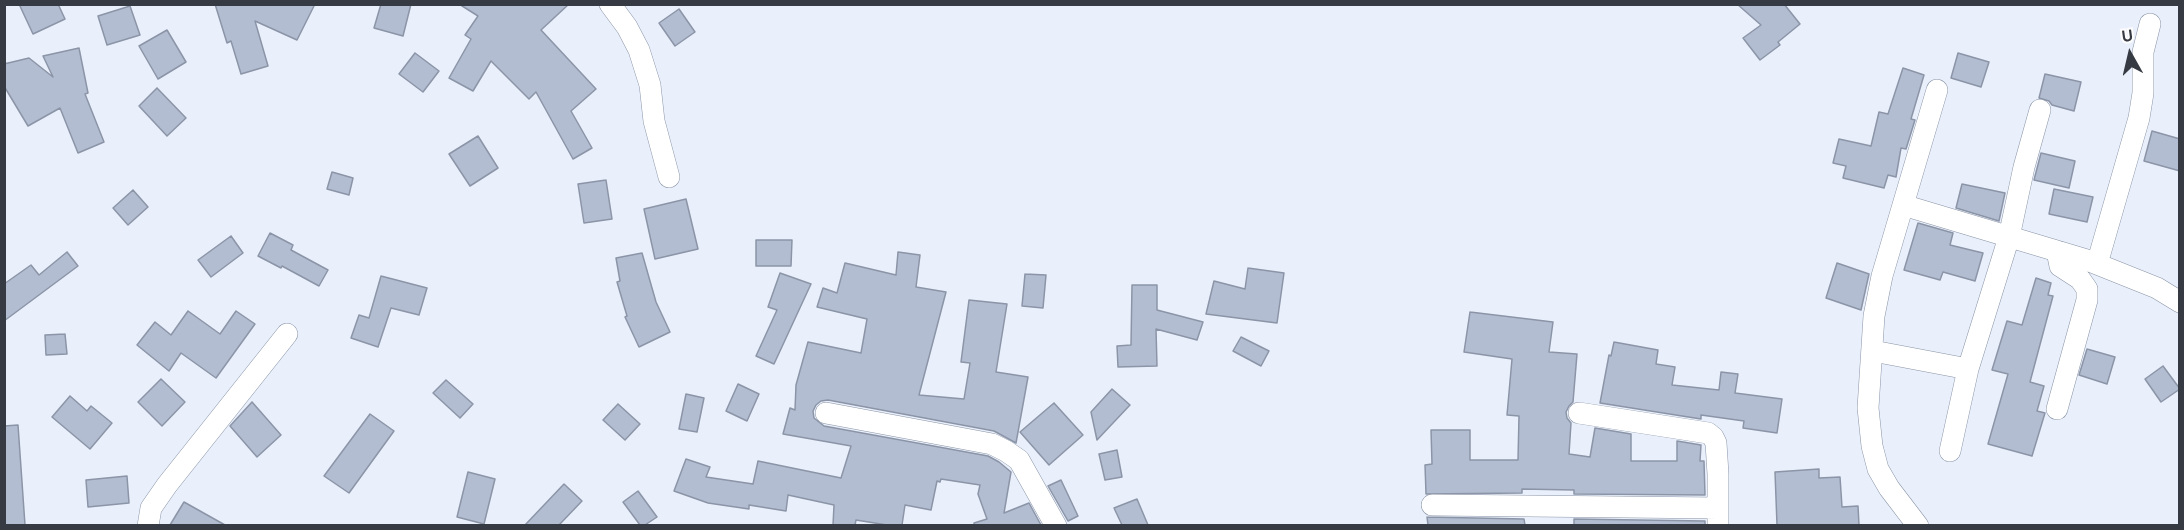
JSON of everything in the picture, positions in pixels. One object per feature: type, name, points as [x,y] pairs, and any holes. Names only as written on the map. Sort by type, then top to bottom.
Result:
[{"type":"street","points":[[610,4],[627,27],[639,50],[650,85],[654,121],[669,177]]},
{"type":"street","points":[[2097,264],[2139,118],[2144,93],[2144,52],[2150,24]]},
{"type":"street","points":[[1918,525],[1889,488],[1878,469],[1872,446],[1868,408],[1874,316],[1882,276],[1937,90]]},
{"type":"street","points":[[1950,451],[1968,369],[2009,237],[2024,167],[2040,110]]},
{"type":"street","points":[[1903,205],[2097,264],[2157,288],[2180,302]]},
{"type":"street","points":[[2057,251],[2060,266],[2080,279],[2087,289],[2087,300],[2057,408]]},
{"type":"street","points":[[148,525],[152,508],[167,485],[287,333]]},
{"type":"street","points":[[1873,351],[1968,369]]},
{"type":"street","points":[[826,413],[992,444],[1019,460],[1056,525]]},
{"type":"street","points":[[1432,505],[1718,517],[1716,443],[1713,436],[1708,433],[1579,413]]},
{"type":"building","points":[[19,4],[58,4],[65,19],[33,34]]},
{"type":"building","points":[[215,4],[315,4],[297,40],[255,21],[268,66],[241,74],[231,41],[227,43]]},
{"type":"building","points":[[381,4],[411,4],[403,36],[374,28]]},
{"type":"building","points":[[459,4],[569,4],[541,30],[596,89],[571,111],[592,148],[573,159],[536,92],[529,99],[491,61],[473,91],[449,78],[471,39],[465,35],[478,16]]},
{"type":"building","points":[[1737,4],[1784,4],[1800,24],[1778,42],[1780,45],[1760,60],[1743,38],[1761,25]]},
{"type":"building","points":[[130,6],[140,35],[107,45],[98,16]]},
{"type":"building","points":[[679,9],[695,32],[675,46],[659,23]]},
{"type":"building","points":[[167,30],[186,62],[158,79],[139,46]]},
{"type":"building","points":[[79,48],[88,93],[85,94],[104,142],[78,153],[60,108],[28,126],[4,86],[4,64],[29,58],[53,77],[43,56]]},
{"type":"building","points":[[415,53],[439,71],[423,92],[399,74]]},
{"type":"building","points":[[1958,53],[1989,62],[1981,87],[1951,78]]},
{"type":"building","points":[[1903,68],[1924,75],[1911,119],[1915,120],[1906,149],[1901,148],[1896,177],[1888,175],[1884,188],[1843,178],[1846,166],[1833,163],[1839,139],[1871,146],[1879,112],[1888,114]]},
{"type":"building","points":[[2045,74],[2081,82],[2074,111],[2052,105],[2049,101],[2039,98]]},
{"type":"building","points":[[157,88],[186,118],[167,136],[139,106]]},
{"type":"building","points":[[2152,131],[2180,139],[2180,171],[2144,161]]},
{"type":"building","points":[[478,136],[498,168],[470,186],[449,154]]},
{"type":"building","points":[[2041,153],[2075,161],[2069,188],[2034,180]]},
{"type":"building","points":[[332,172],[353,178],[349,195],[327,189]]},
{"type":"building","points":[[606,180],[612,219],[584,223],[578,184]]},
{"type":"building","points":[[1962,184],[2005,193],[1999,221],[1956,208]]},
{"type":"building","points":[[2054,189],[2093,197],[2087,222],[2049,214]]},
{"type":"building","points":[[133,190],[148,207],[128,225],[113,208]]},
{"type":"building","points":[[686,199],[698,249],[655,259],[644,209]]},
{"type":"building","points":[[1918,223],[1953,233],[1950,245],[1983,253],[1975,281],[1943,272],[1940,280],[1904,270]]},
{"type":"building","points":[[270,233],[293,245],[291,250],[328,270],[319,286],[258,256]]},
{"type":"building","points":[[231,236],[243,253],[211,277],[198,260]]},
{"type":"building","points":[[756,240],[792,240],[791,266],[756,266]]},
{"type":"building","points":[[67,252],[78,266],[4,321],[4,284],[31,265],[39,275]]},
{"type":"building","points":[[898,252],[920,255],[916,287],[946,292],[919,395],[964,399],[970,363],[961,362],[969,300],[1007,304],[996,372],[1028,377],[1016,443],[994,431],[828,400],[816,405],[813,411],[814,418],[824,426],[988,456],[1011,472],[1004,513],[1029,503],[1041,525],[974,525],[974,523],[987,519],[978,494],[980,485],[941,479],[940,482],[937,481],[931,510],[905,505],[902,525],[856,520],[855,525],[833,525],[834,505],[788,495],[786,511],[749,505],[749,509],[708,503],[674,491],[686,459],[710,467],[706,477],[753,484],[758,461],[841,478],[851,446],[783,434],[790,408],[795,410],[796,385],[808,342],[861,353],[867,319],[817,307],[823,288],[837,293],[845,263],[896,275]]},
{"type":"building","points":[[642,253],[656,302],[670,332],[639,347],[625,317],[627,316],[617,282],[620,281],[616,258]]},
{"type":"building","points":[[1837,263],[1869,274],[1861,310],[1826,298]]},
{"type":"building","points":[[1248,268],[1284,273],[1277,323],[1206,314],[1214,281],[1245,289]]},
{"type":"building","points":[[780,273],[811,284],[774,364],[756,356],[777,310],[768,307]]},
{"type":"building","points":[[1025,274],[1046,275],[1043,308],[1022,306]]},
{"type":"building","points":[[381,276],[427,288],[419,315],[391,308],[378,347],[351,338],[359,315],[369,318]]},
{"type":"building","points":[[2036,278],[2051,283],[2048,295],[2053,296],[2030,382],[2044,386],[2037,411],[2045,413],[2032,456],[1988,444],[2008,374],[1992,370],[2007,321],[2022,325]]},
{"type":"building","points":[[1132,285],[1157,285],[1157,310],[1203,322],[1197,340],[1156,329],[1157,366],[1118,367],[1117,346],[1131,345]]},
{"type":"building","points":[[188,311],[220,334],[236,311],[255,324],[216,378],[181,353],[169,371],[137,345],[155,322],[171,335]]},
{"type":"building","points":[[1470,312],[1553,322],[1549,352],[1577,354],[1573,402],[1566,412],[1571,423],[1569,454],[1590,457],[1595,428],[1631,434],[1631,461],[1677,461],[1677,441],[1701,445],[1700,461],[1704,461],[1705,495],[1574,494],[1574,490],[1522,489],[1522,493],[1426,494],[1425,465],[1432,464],[1431,430],[1470,430],[1470,460],[1518,460],[1519,416],[1507,415],[1512,359],[1464,352]]},
{"type":"building","points":[[65,334],[67,354],[46,355],[45,335]]},
{"type":"building","points":[[1241,337],[1269,351],[1261,366],[1233,351]]},
{"type":"building","points":[[1614,342],[1658,350],[1656,364],[1675,367],[1672,385],[1719,390],[1721,372],[1738,374],[1735,393],[1782,399],[1777,433],[1743,428],[1744,421],[1701,415],[1701,419],[1600,403],[1609,355],[1611,356]]},
{"type":"building","points":[[2087,349],[2115,357],[2107,384],[2079,375]]},
{"type":"building","points":[[2163,366],[2180,389],[2161,402],[2145,379]]},
{"type":"building","points":[[161,379],[185,402],[162,426],[138,402]]},
{"type":"building","points":[[446,380],[473,404],[460,418],[433,393]]},
{"type":"building","points":[[738,384],[759,394],[747,421],[726,411]]},
{"type":"building","points":[[1112,389],[1130,405],[1097,440],[1091,412]]},
{"type":"building","points":[[686,394],[704,398],[697,432],[679,429]]},
{"type":"building","points":[[70,396],[87,411],[91,406],[112,423],[90,449],[52,417]]},
{"type":"building","points":[[252,402],[281,435],[257,457],[230,426]]},
{"type":"building","points":[[1054,403],[1083,435],[1049,465],[1020,432]]},
{"type":"building","points":[[618,404],[640,424],[625,440],[603,420]]},
{"type":"building","points":[[370,414],[394,431],[349,493],[324,476]]},
{"type":"building","points":[[18,425],[25,525],[4,525],[4,426]]},
{"type":"building","points":[[1117,450],[1122,477],[1105,480],[1099,454]]},
{"type":"building","points":[[1819,469],[1819,478],[1840,477],[1842,507],[1858,506],[1859,525],[1777,525],[1775,472]]},
{"type":"building","points":[[468,472],[495,479],[484,524],[457,517]]},
{"type":"building","points":[[127,476],[129,503],[88,507],[86,480]]},
{"type":"building","points":[[1061,480],[1078,516],[1068,521],[1048,486]]},
{"type":"building","points":[[564,484],[582,501],[559,525],[525,525]]},
{"type":"building","points":[[638,491],[657,517],[645,525],[640,525],[623,502]]},
{"type":"building","points":[[1137,499],[1148,525],[1122,525],[1114,508]]},
{"type":"building","points":[[184,502],[225,525],[170,525]]},
{"type":"building","points":[[1427,517],[1524,519],[1525,525],[1428,525]]},
{"type":"building","points":[[1574,519],[1705,521],[1705,525],[1574,525]]}]
